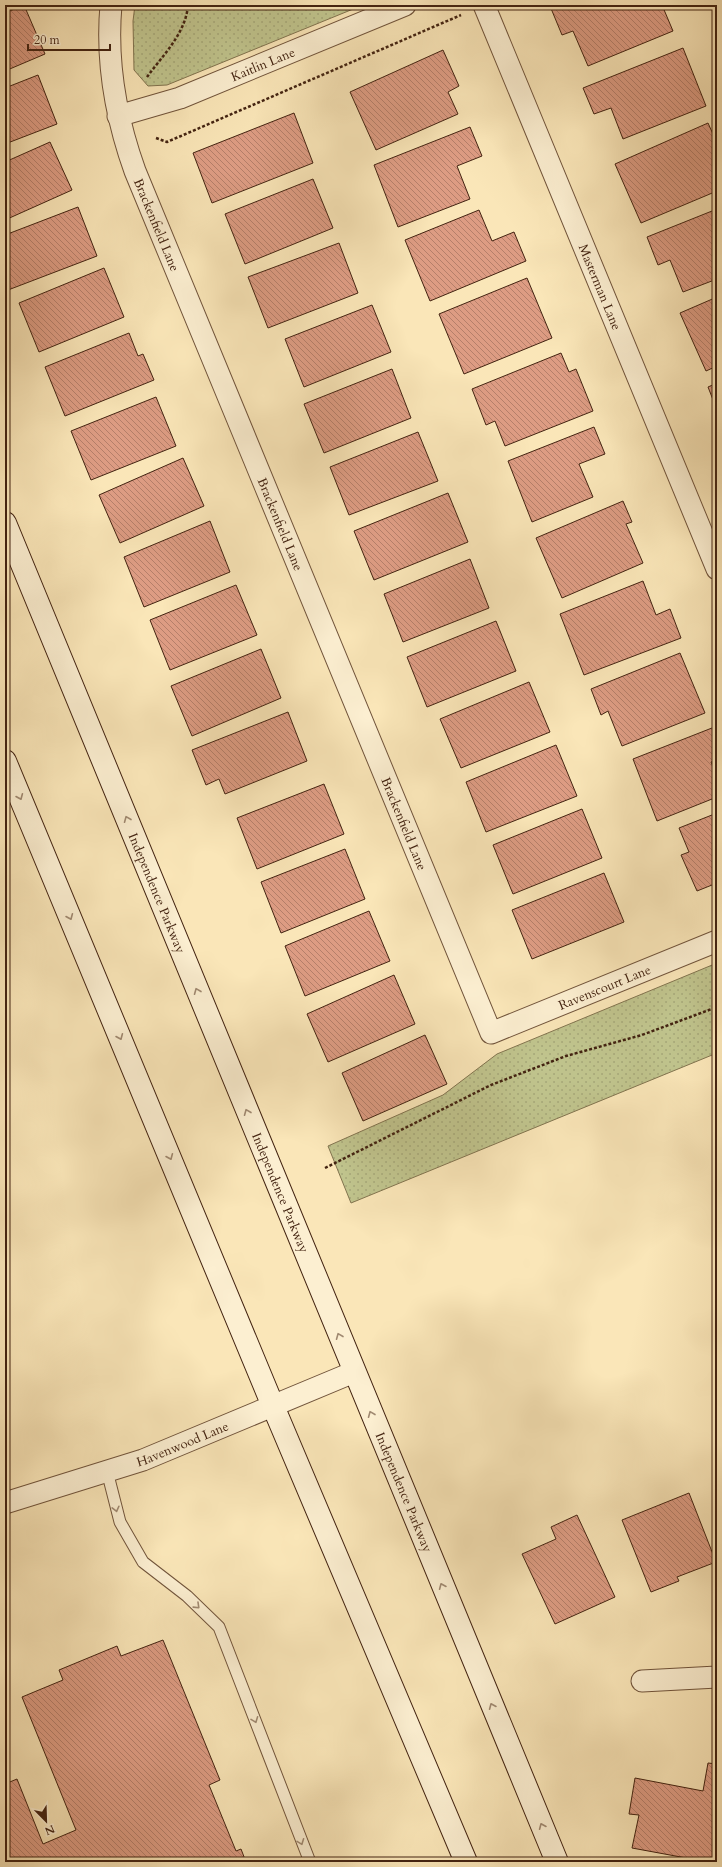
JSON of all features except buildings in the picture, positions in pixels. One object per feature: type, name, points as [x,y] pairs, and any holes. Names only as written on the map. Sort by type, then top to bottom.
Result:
[{"type":"main road","name":"Independence Parkway","points":[[5,523],[557,1862]]},
{"type":"main road","points":[[5,761],[273,1406],[466,1862]]},
{"type":"street","name":"Brackenfield Lane","points":[[111,5],[110,59],[118,116],[128,153],[491,1033]]},
{"type":"street","name":"Kaitlin Lane","points":[[118,116],[180,98],[405,5]]},
{"type":"street","name":"Masterman Lane","points":[[484,5],[717,569]]},
{"type":"street","name":"Ravenscourt Lane","points":[[491,1033],[717,941]]},
{"type":"street","name":"Havenwood Lane","points":[[5,1503],[143,1460],[354,1372]]},
{"type":"street","points":[[642,1681],[717,1677]]},
{"type":"lane","points":[[107,1471],[120,1522],[143,1562],[187,1596],[219,1628],[310,1862]]},
{"type":"path","points":[[146,77],[175,40],[187,18],[188,5]]},
{"type":"path","points":[[156,138],[167,142],[461,15]]},
{"type":"path","points":[[325,1168],[491,1085],[566,1056],[642,1035],[717,1007]]},
{"type":"green space","points":[[135,5],[363,5],[167,85],[148,86],[134,70],[133,21]]},
{"type":"green space","points":[[717,963],[717,1053],[351,1203],[328,1146],[443,1095],[497,1054]]}]
